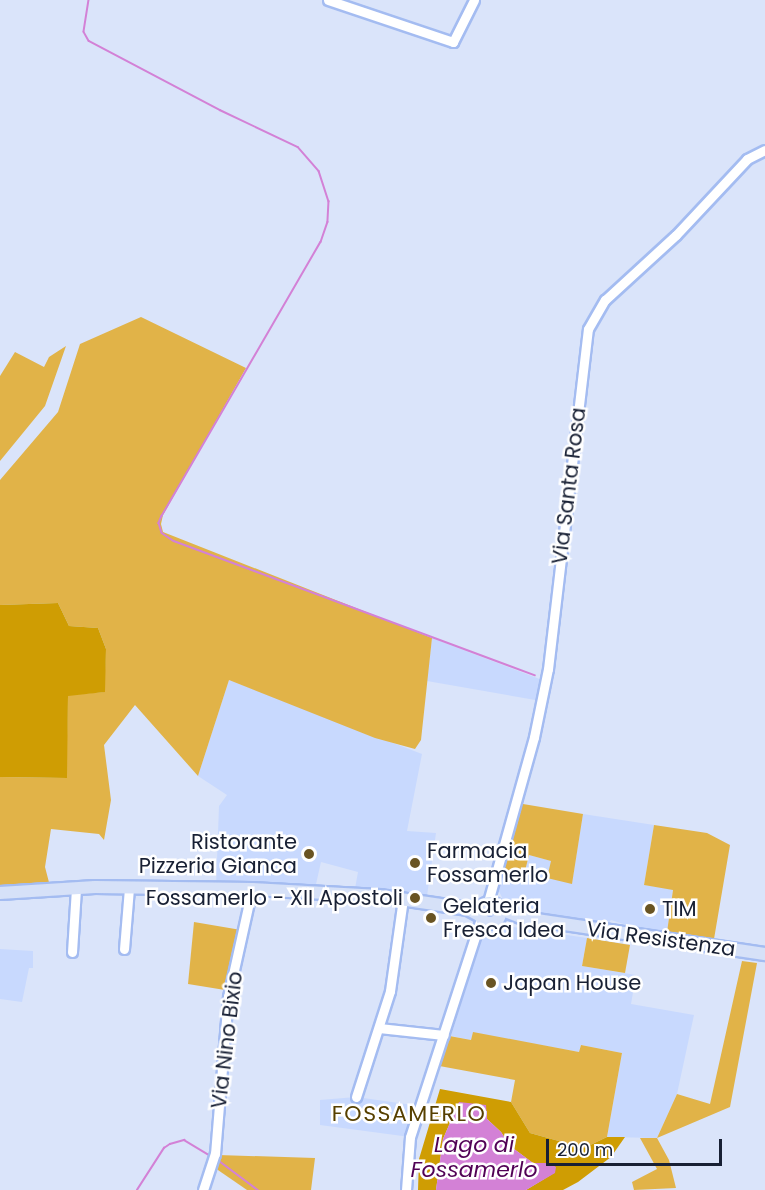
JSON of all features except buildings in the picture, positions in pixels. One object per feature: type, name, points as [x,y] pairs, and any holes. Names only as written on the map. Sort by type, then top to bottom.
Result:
[{"type":"main road","name":"Via Resistenza","points":[[0,893],[129,888],[252,889],[403,899],[765,954]]},
{"type":"street","points":[[328,0],[453,42],[474,0]]},
{"type":"street","name":"Via Santa Rosa","points":[[406,1190],[410,1137],[486,911],[534,737],[548,669],[588,329],[605,300],[676,235],[747,159],[765,150]]},
{"type":"street","points":[[124,949],[129,888]]},
{"type":"street","points":[[72,952],[76,889]]},
{"type":"street","name":"Via Nino Bixio","points":[[203,1190],[214,1154],[228,997],[252,889]]},
{"type":"street","points":[[356,1097],[390,991],[403,899]]},
{"type":"street","points":[[380,1028],[444,1035]]},
{"type":"shaded area","points":[[141,317],[246,368],[163,515],[161,524],[163,532],[432,638],[421,740],[415,749],[375,738],[229,680],[198,776],[135,705],[104,745],[111,800],[104,840],[99,834],[51,829],[45,867],[51,890],[0,893],[0,777],[66,778],[68,695],[104,692],[106,649],[98,628],[69,626],[58,603],[0,605],[0,480],[58,412],[80,344]]},
{"type":"shaded area","points":[[66,346],[45,406],[0,461],[0,376],[15,352],[44,367],[49,357]]},
{"type":"shaded area","points":[[58,603],[69,626],[98,628],[106,649],[105,692],[68,696],[67,778],[0,777],[0,605]]},
{"type":"shaded area","points":[[432,638],[545,681],[541,701],[427,681]]},
{"type":"shaded area","points":[[229,680],[422,754],[407,831],[436,833],[426,903],[354,894],[358,872],[321,862],[314,893],[216,887],[219,806],[227,795],[198,776]]},
{"type":"shaded area","points":[[517,803],[583,814],[572,884],[547,878],[551,861],[529,855],[524,875],[498,867]]},
{"type":"shaded area","points":[[583,814],[654,825],[644,885],[673,889],[667,932],[633,927],[611,920],[608,924],[513,909],[505,904],[498,889],[503,869],[524,875],[529,855],[551,861],[572,883]]},
{"type":"shaded area","points":[[654,825],[707,833],[730,845],[714,939],[667,932],[673,890],[644,885]]},
{"type":"shaded area","points":[[194,922],[241,930],[225,990],[188,984]]},
{"type":"shaded area","points":[[506,926],[587,938],[582,966],[636,975],[631,1004],[694,1015],[677,1094],[657,1138],[607,1137],[622,1053],[581,1045],[579,1052],[473,1033],[471,1040],[451,1036],[482,936]]},
{"type":"shaded area","points":[[587,938],[630,945],[625,973],[582,966]]},
{"type":"shaded area","points":[[0,949],[33,951],[33,968],[29,968],[22,1002],[0,999]]},
{"type":"shaded area","points":[[742,961],[757,963],[730,1107],[657,1138],[677,1094],[710,1104]]},
{"type":"shaded area","points":[[473,1032],[579,1052],[581,1045],[622,1053],[607,1137],[584,1148],[530,1133],[511,1102],[515,1080],[434,1065],[444,1035],[471,1040]]},
{"type":"shaded area","points":[[440,1089],[511,1102],[530,1133],[584,1148],[607,1137],[625,1137],[611,1157],[578,1182],[563,1190],[526,1190],[554,1173],[549,1163],[533,1163],[510,1146],[501,1132],[487,1119],[487,1111],[456,1109],[443,1139],[436,1190],[418,1190],[419,1159]]},
{"type":"shaded area","points":[[356,1097],[420,1106],[410,1137],[320,1125],[320,1100]]},
{"type":"shaded area","points":[[640,1138],[657,1138],[669,1160],[676,1188],[634,1190],[632,1182],[657,1169]]},
{"type":"shaded area","points":[[218,1155],[315,1158],[311,1190],[247,1190],[215,1168]]},
{"type":"water","name":"Lago di Fossamerlo","points":[[459,1102],[486,1105],[487,1119],[501,1132],[510,1146],[533,1163],[549,1163],[556,1167],[555,1173],[526,1190],[436,1190],[443,1139]]},
{"type":"waterway","points":[[89,0],[84,32],[89,41],[220,110],[298,147],[319,171],[329,201],[328,222],[321,242],[162,516],[159,523],[162,533],[174,541],[535,675]]},
{"type":"waterway","points":[[137,1190],[164,1148],[170,1144],[184,1140],[211,1156]]},
{"type":"waterway","points":[[218,1160],[258,1190]]},
{"type":"place","name":"Ristorante Pizzeria Gianca","points":[[309,854]]},
{"type":"place","name":"Farmacia Fossamerlo","points":[[415,863]]},
{"type":"place","name":"Fossamerlo - XII Apostoli","points":[[415,898]]},
{"type":"place","name":"TIM","points":[[650,909]]},
{"type":"place","name":"Gelateria Fresca Idea","points":[[431,918]]},
{"type":"place","name":"Japan House","points":[[491,983]]},
{"type":"district","name":"FOSSAMERLO","points":[[409,1114]]}]
